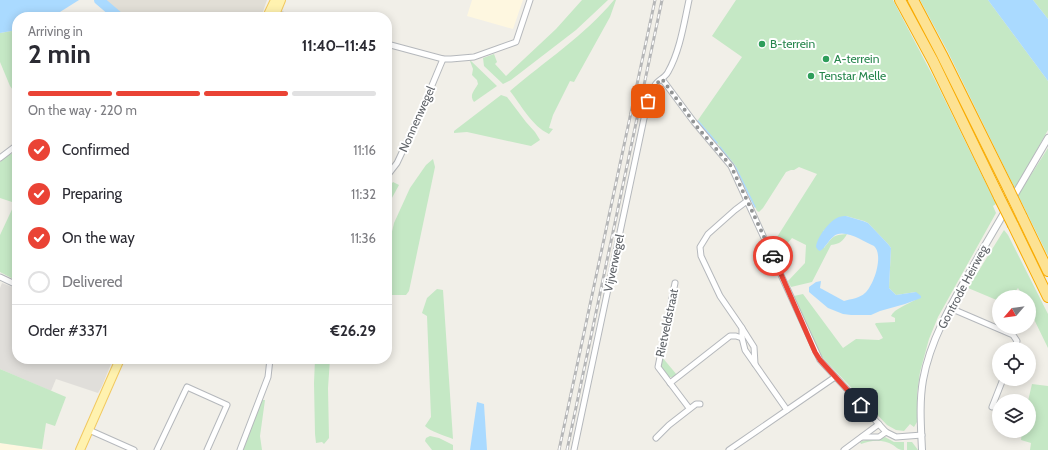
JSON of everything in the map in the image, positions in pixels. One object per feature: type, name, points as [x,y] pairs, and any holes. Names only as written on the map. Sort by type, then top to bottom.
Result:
[{"type":"highway","points":[[900,0],[933,61],[1048,297]]},
{"type":"highway","points":[[913,0],[942,55],[1048,271]]},
{"type":"main road","points":[[272,12],[276,1]]},
{"type":"main road","points":[[80,450],[118,364]]},
{"type":"street","points":[[392,45],[443,59],[460,59],[474,57],[514,44],[519,36],[530,0]]},
{"type":"street","name":"Vijverwegel","points":[[574,450],[646,109],[651,93],[656,84],[668,73],[674,57],[689,0]]},
{"type":"street","name":"Nonnenwegel","points":[[392,169],[397,162],[420,114],[443,59]]},
{"type":"street","points":[[662,79],[698,128],[728,162],[736,174],[815,352],[820,360],[886,432],[899,438],[922,435]]},
{"type":"street","name":"Gontrode Heirweg","points":[[922,450],[922,390],[932,348],[964,281],[1048,138]]},
{"type":"street","points":[[0,158],[12,149]]},
{"type":"street","points":[[748,200],[708,234],[700,247],[701,256],[718,292],[754,347],[755,365]]},
{"type":"street","points":[[0,279],[12,283]]},
{"type":"street","name":"Rietveldstraat","points":[[675,284],[658,367],[689,408]]},
{"type":"street","points":[[950,308],[1013,335],[1017,342]]},
{"type":"street","points":[[742,328],[742,338],[745,350],[787,410]]},
{"type":"street","points":[[670,383],[730,336],[742,338]]},
{"type":"street","points":[[240,450],[268,377],[269,364]]},
{"type":"street","points":[[729,450],[835,377]]},
{"type":"street","points":[[157,450],[187,386],[227,405],[207,450]]},
{"type":"street","points":[[656,438],[689,408],[696,404],[700,404]]},
{"type":"street","points":[[844,450],[879,424]]},
{"type":"street","points":[[89,430],[134,450]]},
{"type":"street","points":[[862,437],[879,437],[886,432]]},
{"type":"shaded area","points":[[99,0],[267,0],[263,12],[113,12]]},
{"type":"shaded area","points":[[472,0],[523,0],[513,29],[467,16]]},
{"type":"shaded area","points":[[2,283],[12,287],[12,364],[111,364],[98,393],[56,379],[51,391],[0,369],[0,288]]},
{"type":"shaded area","points":[[0,443],[48,450],[0,450]]},
{"type":"green space","points":[[582,0],[608,0],[576,30],[511,80],[503,84],[484,66],[483,58],[494,54],[497,62],[495,64],[506,76],[556,29]]},
{"type":"green space","points":[[614,0],[616,0],[610,17],[574,82],[570,81],[553,115],[549,128],[553,129],[549,134],[532,121],[510,91],[577,37]]},
{"type":"green space","points":[[736,0],[893,0],[936,82],[996,204],[993,206],[996,213],[938,317],[929,339],[920,372],[917,394],[917,422],[914,427],[910,424],[904,431],[896,430],[887,425],[823,358],[816,348],[794,296],[803,294],[843,348],[856,339],[879,340],[883,338],[875,324],[895,322],[895,318],[891,316],[893,313],[915,300],[916,292],[896,295],[889,288],[891,248],[868,223],[846,216],[823,231],[824,248],[833,237],[847,234],[841,242],[831,245],[812,282],[791,287],[788,281],[805,263],[806,245],[792,238],[777,256],[772,245],[817,174],[799,167],[786,172],[759,212],[757,211],[735,165],[698,120],[742,57],[712,36]]},
{"type":"green space","points":[[920,0],[988,0],[1048,81],[1048,130],[1015,189],[948,52]]},
{"type":"green space","points":[[1033,0],[1048,0],[1048,19]]},
{"type":"green space","points":[[12,31],[12,89],[0,62],[0,33]]},
{"type":"green space","points":[[470,61],[497,86],[474,102],[472,95],[478,84],[477,80],[472,75],[473,69]]},
{"type":"green space","points":[[501,95],[507,97],[540,140],[531,146],[467,132],[454,133],[454,131]]},
{"type":"green space","points":[[1048,148],[1048,256],[1018,195]]},
{"type":"green space","points":[[12,154],[12,202],[0,198],[0,162],[6,156]]},
{"type":"green space","points":[[433,159],[435,167],[409,291],[406,295],[392,295],[392,232],[394,223],[410,188],[426,165]]},
{"type":"green space","points":[[393,182],[399,185],[392,198]]},
{"type":"green space","points":[[12,209],[12,278],[0,272],[0,235]]},
{"type":"green space","points":[[1004,230],[1036,290],[1019,290],[1018,288],[1016,290],[992,290],[992,298],[968,288]]},
{"type":"green space","points":[[437,289],[443,290],[453,439],[434,432],[425,426],[431,417],[427,316],[422,313],[427,298]]},
{"type":"green space","points":[[1036,290],[1048,314],[1048,348],[1036,323]]},
{"type":"green space","points":[[662,357],[677,375],[674,377],[669,377],[661,369]]},
{"type":"green space","points":[[315,364],[330,364],[328,388],[329,438],[324,444],[322,442],[316,443]]},
{"type":"green space","points":[[0,369],[66,397],[55,426],[46,423],[42,449],[0,443]]},
{"type":"green space","points":[[1036,384],[1048,386],[1048,450],[1030,450],[1031,443],[1021,440],[1021,438],[1036,438],[1036,394],[1030,394],[1032,386],[1036,386]]},
{"type":"green space","points":[[262,400],[265,400],[260,436],[262,450],[243,450]]},
{"type":"green space","points":[[430,436],[439,438],[453,445],[453,450],[432,450],[425,441],[426,438]]},
{"type":"green space","points":[[885,437],[894,442],[904,442],[904,450],[898,449],[889,443],[881,441],[861,444],[860,442],[866,440]]},
{"type":"green space","points":[[907,442],[912,442],[918,450],[907,450]]},
{"type":"water","points":[[0,0],[79,0],[60,12],[12,12],[12,31],[0,33]]},
{"type":"water","points":[[988,0],[1033,0],[1048,19],[1048,81]]},
{"type":"water","points":[[846,216],[868,223],[891,248],[889,288],[896,295],[916,292],[921,296],[921,298],[871,315],[851,315],[843,314],[828,308],[809,292],[809,287],[816,282],[821,281],[820,288],[844,301],[863,295],[872,284],[878,263],[877,250],[874,246],[848,234],[837,234],[820,251],[816,247],[821,234],[828,225],[835,219]]},
{"type":"water","points":[[477,402],[484,404],[487,450],[470,450]]},
{"type":"waterway","points":[[99,0],[113,12]]},
{"type":"waterway","points":[[698,121],[717,143]]},
{"type":"waterway","points":[[720,147],[736,168],[755,207]]},
{"type":"railway","points":[[559,450],[655,0]]},
{"type":"railway","points":[[567,450],[662,0]]},
{"type":"way so far","points":[[648,101],[656,84],[662,79],[678,103],[731,166],[773,256]]},
{"type":"place","name":"B-terrein","points":[[762,44]]},
{"type":"place","name":"A-terrein","points":[[826,59]]},
{"type":"place","name":"Tenstar Melle","points":[[811,76]]},
{"type":"route","points":[[773,256],[815,352],[820,360],[861,405]]}]
